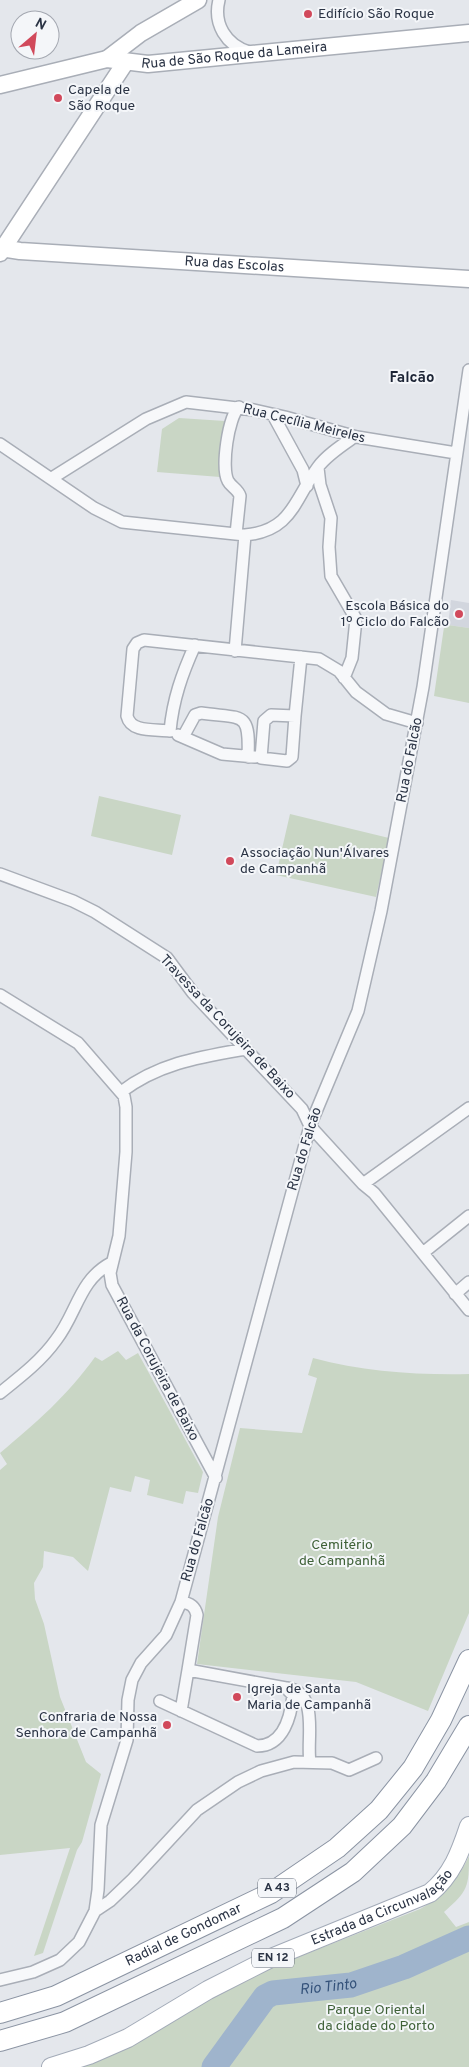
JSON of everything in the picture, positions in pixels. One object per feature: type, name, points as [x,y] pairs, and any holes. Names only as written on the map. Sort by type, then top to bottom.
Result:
[{"type":"highway","name":"Radial de Gondomar","points":[[0,2013],[56,1996],[271,1893],[337,1848],[379,1810],[413,1768],[441,1720],[469,1660]]},
{"type":"highway","name":"Radial de Gondomar","points":[[0,2041],[65,2022],[283,1918],[353,1872],[402,1826],[436,1781],[469,1726]]},
{"type":"main road","name":"Estrada da Circunvalação","points":[[51,2067],[89,2055],[128,2038],[208,1990],[271,1958],[430,1893],[449,1875],[459,1856],[469,1826]]},
{"type":"street","points":[[107,59],[141,33],[198,0]]},
{"type":"street","points":[[219,0],[218,16],[230,44],[253,53]]},
{"type":"street","name":"Rua de São Roque da Lameira","points":[[0,85],[107,59],[125,63],[148,64],[469,33]]},
{"type":"street","points":[[1,250],[125,63]]},
{"type":"street","name":"Rua das Escolas","points":[[1,250],[469,279]]},
{"type":"street","name":"Rua do Falcão","points":[[95,1911],[98,1890],[101,1825],[127,1740],[128,1700],[132,1680],[137,1668],[166,1635],[181,1602],[310,1126],[358,1011],[381,911],[417,723],[469,370]]},
{"type":"street","name":"Rua Cecília Meireles","points":[[52,478],[146,419],[169,407],[186,402],[239,407],[273,414],[354,437],[456,453]]},
{"type":"street","points":[[235,651],[241,534],[240,496],[238,490],[228,482],[226,474],[229,430],[232,417],[239,407]]},
{"type":"street","points":[[273,414],[303,470],[307,486]]},
{"type":"street","points":[[0,444],[94,508],[122,522],[241,534],[262,533],[274,528],[287,515],[318,468],[354,437]]},
{"type":"street","points":[[318,468],[320,485],[331,518],[329,547],[331,576],[356,619],[352,658],[344,678]]},
{"type":"street","points":[[301,657],[290,760],[286,762],[222,754],[170,731],[134,727],[128,722],[133,649],[137,643],[144,640],[301,657],[319,660],[339,671],[356,692],[386,714],[417,723]]},
{"type":"street","points":[[170,731],[172,705],[178,682],[195,645]]},
{"type":"street","points":[[183,737],[195,714],[241,719],[247,724],[249,731],[248,757]]},
{"type":"street","points":[[261,758],[266,717],[271,715],[296,716]]},
{"type":"street","name":"Travessa da Corujeira de Baixo","points":[[0,874],[73,901],[95,912],[167,958],[192,993],[302,1109],[310,1126],[363,1184],[374,1193],[424,1252],[454,1294],[469,1310]]},
{"type":"street","name":"Rua da Corujeira de Baixo","points":[[0,987],[3,996],[78,1043],[121,1092],[126,1107],[126,1152],[119,1236],[111,1263],[112,1285],[216,1478]]},
{"type":"street","points":[[121,1092],[145,1075],[169,1065],[192,1058],[246,1049]]},
{"type":"street","points":[[363,1184],[469,1108]]},
{"type":"street","points":[[424,1252],[469,1216]]},
{"type":"street","points":[[0,1394],[25,1373],[56,1341],[90,1277],[111,1263]]},
{"type":"street","points":[[454,1294],[469,1282]]},
{"type":"street","points":[[181,1602],[189,1603],[195,1608],[197,1615],[181,1711]]},
{"type":"street","points":[[188,1670],[286,1688],[300,1693],[308,1705],[308,1749],[310,1762]]},
{"type":"street","points":[[160,1701],[261,1746],[275,1739],[288,1722],[293,1695],[286,1688]]},
{"type":"street","points":[[0,1980],[33,1972],[60,1960],[79,1942],[95,1911],[110,1901],[133,1879],[198,1810],[238,1782],[261,1772],[294,1762],[336,1764],[349,1770],[376,1758]]},
{"type":"shaded area","name":"Escola Básica do 1º Ciclo do Falcão","points":[[451,600],[469,603],[469,628],[448,625]]},
{"type":"green space","points":[[179,418],[225,421],[220,477],[157,472],[162,429]]},
{"type":"green space","points":[[448,625],[469,628],[469,703],[434,696],[444,627]]},
{"type":"green space","points":[[99,796],[181,815],[172,855],[91,836]]},
{"type":"green space","points":[[290,814],[389,838],[376,897],[276,875]]},
{"type":"green space","points":[[118,1351],[126,1360],[138,1353],[203,1472],[198,1493],[186,1491],[183,1504],[147,1495],[150,1480],[135,1476],[131,1492],[110,1487],[88,1571],[73,1557],[44,1551],[43,1567],[34,1583],[35,1599],[44,1624],[60,1697],[86,1762],[101,1774],[82,1842],[77,1850],[43,1953],[34,1956],[70,1848],[0,1855],[0,1470],[7,1464],[0,1453],[51,1408],[95,1357],[102,1361]]},
{"type":"green space","name":"Cemitério de Campanhã","points":[[313,1358],[352,1367],[391,1372],[469,1374],[469,1613],[428,1711],[356,1682],[197,1664],[218,1517],[240,1428],[302,1433],[317,1378],[308,1375]]},
{"type":"green space","name":"Parque Oriental da cidade do Porto","points":[[469,1856],[466,1888],[458,1899],[444,1912],[456,1927],[469,1922],[469,2067],[72,2067],[268,1969],[428,1905],[455,1880]]},
{"type":"waterway","name":"Rio Tinto","points":[[214,2067],[265,1997],[273,1993],[351,1985],[404,1967],[469,1938]]},
{"type":"place","name":"Edifício São Roque","points":[[308,14]]},
{"type":"place","name":"Capela de São Roque","points":[[58,98]]},
{"type":"place","name":"Escola Básica do 1º Ciclo do Falcão","points":[[459,614]]},
{"type":"place","name":"Associação Nun'Álvares de Campanhã","points":[[230,861]]},
{"type":"place","name":"Igreja de Santa Maria de Campanhã","points":[[237,1697]]},
{"type":"place","name":"Confraria de Nossa Senhora de Campanhã","points":[[167,1725]]},
{"type":"district","name":"Falcão","points":[[412,378]]}]
